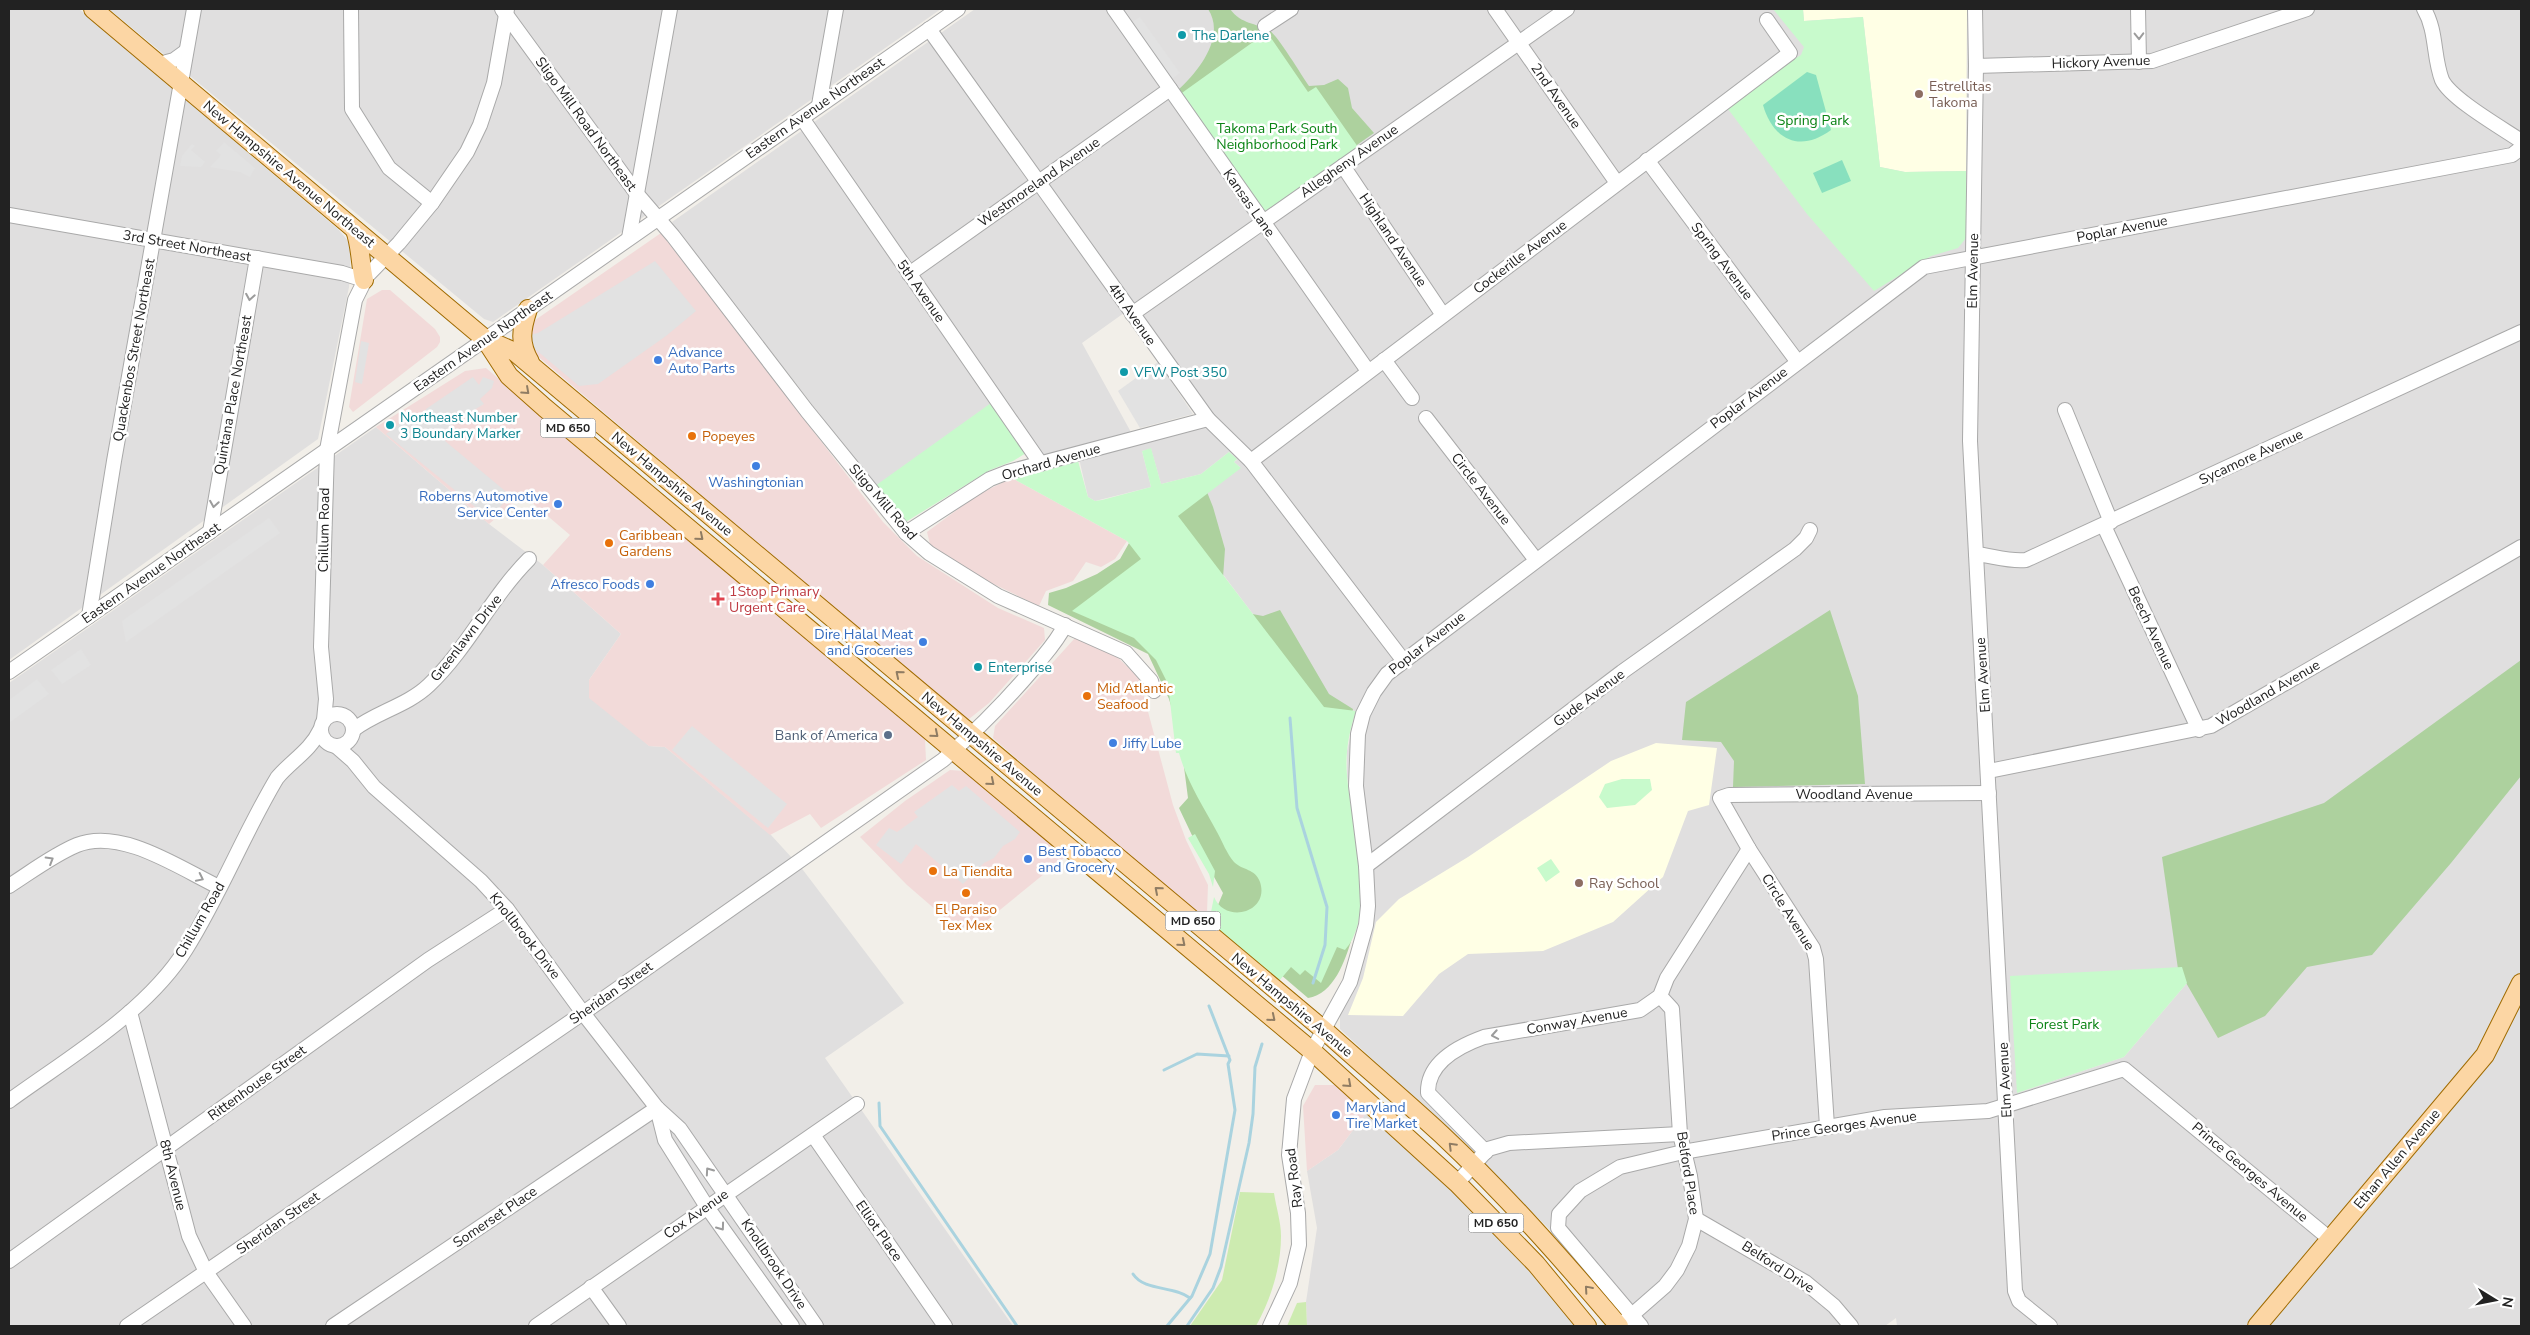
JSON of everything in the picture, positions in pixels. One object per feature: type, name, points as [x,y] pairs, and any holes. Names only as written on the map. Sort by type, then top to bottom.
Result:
[{"type":"main road","name":"New Hampshire Avenue Northeast","points":[[93,9],[485,339]]},
{"type":"main road","points":[[355,230],[361,250],[359,261],[364,280]]},
{"type":"main road","points":[[528,309],[522,328],[521,340],[523,350],[533,367]]},
{"type":"main road","name":"New Hampshire Avenue","points":[[485,339],[507,358],[533,367],[1325,1031],[1441,1135],[1628,1324]]},
{"type":"main road","name":"New Hampshire Avenue","points":[[507,358],[509,376],[545,408],[1312,1051],[1457,1183],[1536,1264],[1587,1326]]},
{"type":"main road","name":"Ethan Allen Avenue","points":[[2257,1326],[2484,1055],[2521,983]]},
{"type":"street","name":"Quackenbos Street Northeast","points":[[90,616],[185,52],[194,9]]},
{"type":"street","points":[[351,9],[352,109],[389,168],[432,203]]},
{"type":"street","points":[[629,238],[670,9]]},
{"type":"street","points":[[819,105],[836,9]]},
{"type":"street","name":"Eastern Avenue Northeast","points":[[9,672],[958,9]]},
{"type":"street","name":"Kansas Lane","points":[[1114,9],[1368,371]]},
{"type":"street","points":[[1265,26],[1291,9]]},
{"type":"street","name":"2nd Avenue","points":[[1495,9],[1617,183]]},
{"type":"street","name":"Allegheny Avenue","points":[[1132,314],[1567,9]]},
{"type":"street","name":"Elm Avenue","points":[[1975,9],[1976,66],[1970,441],[1989,771],[2015,1291],[2019,1300],[2050,1326]]},
{"type":"street","points":[[2138,9],[2140,62]]},
{"type":"street","name":"Hickory Avenue","points":[[1976,66],[2152,61],[2307,9]]},
{"type":"street","points":[[2424,9],[2435,38],[2442,79],[2448,89],[2458,98],[2521,141]]},
{"type":"street","points":[[364,280],[387,257],[432,203],[461,164],[480,125],[496,75],[505,11]]},
{"type":"street","name":"Sligo Mill Road Northeast","points":[[505,11],[637,194],[673,236]]},
{"type":"street","name":"Cockerille Avenue","points":[[1251,461],[1790,53],[1767,20]]},
{"type":"street","name":"4th Avenue","points":[[929,29],[1208,419],[1251,461],[1403,660]]},
{"type":"street","points":[[159,64],[174,60],[185,52]]},
{"type":"street","name":"Westmoreland Avenue","points":[[910,274],[1170,89]]},
{"type":"street","name":"5th Avenue","points":[[802,118],[1041,464]]},
{"type":"street","name":"Poplar Avenue","points":[[1325,1031],[1350,982],[1366,925],[1368,906],[1366,866],[1356,786],[1358,734],[1363,714],[1374,692],[1387,674],[1917,271],[1924,267],[2512,155],[2521,148]]},
{"type":"street","name":"Spring Avenue","points":[[1647,160],[1798,361]]},
{"type":"street","name":"Highland Avenue","points":[[1343,166],[1443,315]]},
{"type":"street","name":"3rd Street Northeast","points":[[9,215],[342,273],[364,280]]},
{"type":"street","name":"Sligo Mill Road","points":[[673,236],[813,419],[906,533],[929,553],[998,596],[1126,653],[1151,681],[1154,692]]},
{"type":"street","name":"Quintana Place Northeast","points":[[210,532],[257,258]]},
{"type":"street","name":"Chillum Road","points":[[9,1101],[130,1012],[162,981],[186,950],[277,778],[294,759],[310,747],[322,725],[326,699],[321,647],[326,450],[356,300],[364,280]]},
{"type":"street","name":"Sycamore Avenue","points":[[1976,554],[2000,556],[2014,561],[2026,560],[2521,332]]},
{"type":"street","points":[[1384,360],[1412,398]]},
{"type":"street","name":"Beech Avenue","points":[[2065,410],[2107,524],[2199,730]]},
{"type":"street","name":"Circle Avenue","points":[[1426,418],[1536,560]]},
{"type":"street","name":"Orchard Avenue","points":[[906,533],[990,479],[1008,472],[1208,419]]},
{"type":"street","name":"Gude Avenue","points":[[1366,866],[1622,672],[1795,549],[1806,538],[1810,530]]},
{"type":"street","name":"Woodland Avenue","points":[[1989,771],[2199,730],[2211,726],[2521,547]]},
{"type":"street","name":"Greenlawn Drive","points":[[347,725],[367,720],[402,705],[427,687],[446,668],[510,581],[529,559]]},
{"type":"street","name":"Sheridan Street","points":[[127,1326],[583,1013],[954,750],[972,735],[1026,677],[1059,638],[1065,625]]},
{"type":"street","points":[[326,699],[347,725]]},
{"type":"street","points":[[322,725],[328,716],[347,725]]},
{"type":"street","name":"Knollbrook Drive","points":[[322,725],[324,741],[333,745],[353,761],[374,788],[481,881],[508,909],[583,1013],[657,1108],[680,1130],[816,1326]]},
{"type":"street","name":"Chillum Road","points":[[310,747],[333,745],[347,725]]},
{"type":"street","name":"Knollbrook Drive","points":[[347,725],[353,761]]},
{"type":"street","name":"Woodland Avenue","points":[[1720,798],[1729,795],[1989,793]]},
{"type":"street","name":"Circle Avenue","points":[[1720,798],[1749,849],[1812,948],[1816,959],[1827,1126]]},
{"type":"street","points":[[9,886],[66,850],[79,844],[100,840],[131,845],[219,888]]},
{"type":"street","points":[[1660,996],[1667,978],[1749,849]]},
{"type":"street","name":"Rittenhouse Street","points":[[9,1261],[428,960],[508,909]]},
{"type":"street","name":"Conway Avenue","points":[[1486,1152],[1428,1094],[1428,1084],[1431,1075],[1445,1058],[1462,1045],[1484,1037],[1640,1010],[1660,996]]},
{"type":"street","name":"Belford Place","points":[[1628,1324],[1665,1286],[1677,1270],[1689,1246],[1696,1219],[1690,1176],[1680,1134],[1672,1009],[1660,996]]},
{"type":"street","name":"8th Avenue","points":[[130,1012],[189,1236],[206,1272],[244,1326]]},
{"type":"street","name":"Ray Road","points":[[1270,1326],[1290,1284],[1296,1263],[1298,1213],[1289,1155],[1290,1121],[1294,1099],[1312,1051],[1325,1031]]},
{"type":"street","name":"Prince Georges Avenue","points":[[1628,1324],[1558,1228],[1559,1214],[1580,1191],[1620,1167],[1683,1152],[1885,1117],[1988,1111],[2124,1069],[2330,1239]]},
{"type":"street","name":"Cox Avenue","points":[[536,1326],[725,1193],[857,1104]]},
{"type":"street","name":"Knollbrook Drive","points":[[657,1108],[665,1140],[707,1207],[792,1326]]},
{"type":"street","name":"Somerset Place","points":[[334,1326],[657,1108]]},
{"type":"street","points":[[1457,1183],[1486,1152],[1509,1143],[1680,1134]]},
{"type":"street","name":"Elliot Place","points":[[813,1135],[945,1326]]},
{"type":"street","name":"Belford Drive","points":[[1696,1219],[1712,1226],[1805,1282],[1834,1306],[1851,1326]]},
{"type":"street","points":[[591,1288],[619,1326]]},
{"type":"shaded area","points":[[9,9],[79,9],[338,229],[348,241],[351,252],[349,287],[318,439],[9,660]]},
{"type":"shaded area","points":[[109,9],[941,9],[493,322],[484,319]]},
{"type":"shaded area","points":[[975,9],[2521,9],[2521,973],[2481,1050],[2249,1326],[1897,1326],[1896,1318],[1885,1326],[1636,1326],[1549,1229],[1467,1147],[1340,1029],[1340,1014],[1366,948],[1372,918],[1374,873],[1361,872],[1347,777],[1347,751],[1356,711],[1324,708],[1178,515],[1240,467],[1234,462],[1237,460],[1229,452],[1201,474],[1161,484],[1151,449],[1142,451],[1151,487],[1095,501],[1088,497],[1077,450],[1031,460],[1026,453],[875,486],[770,350],[705,272],[672,222]],"holes":[[[1124,313],[1195,414],[1194,417],[1132,434],[1082,343]],[[2187,983],[2124,1057],[2017,1093]]]},
{"type":"shaded area","name":"Estrellitas Takoma","points":[[1803,9],[1967,9],[1966,171],[1905,172],[1880,167],[1863,17],[1804,21]]},
{"type":"shaded area","points":[[1140,17],[1180,73],[1172,79],[1132,22]]},
{"type":"shaded area","points":[[224,142],[255,168],[250,177],[240,172],[210,167],[221,155],[216,151]]},
{"type":"shaded area","points":[[192,144],[195,146],[191,150],[205,162],[201,167],[180,166],[182,156]]},
{"type":"shaded area","points":[[661,233],[883,522],[917,556],[998,608],[1044,628],[1045,640],[989,703],[969,719],[951,707],[528,348],[528,325]]},
{"type":"shaded area","points":[[655,261],[696,311],[666,336],[598,384],[579,386],[529,344],[528,335],[538,333]]},
{"type":"shaded area","points":[[382,290],[390,290],[435,329],[440,337],[440,342],[437,347],[353,412],[349,407],[367,299]]},
{"type":"shaded area","points":[[361,341],[369,343],[362,384],[355,382]]},
{"type":"shaded area","points":[[1158,362],[1193,414],[1140,428],[1118,391]]},
{"type":"shaded area","points":[[486,368],[925,739],[926,760],[821,828],[810,814],[770,835],[665,747],[649,746],[589,698],[589,680],[621,634],[543,565],[570,535],[523,495],[489,524],[376,427],[465,371]]},
{"type":"shaded area","points":[[473,377],[479,385],[483,377],[494,381],[492,388],[480,399],[484,404],[454,422],[446,431],[450,435],[445,441],[510,495],[490,519],[386,434],[405,420],[410,421],[423,412],[425,414],[426,409]]},
{"type":"shaded area","points":[[376,427],[489,524],[543,565],[621,634],[589,680],[649,746],[665,747],[771,835],[803,870],[904,1003],[825,1058],[1013,1326],[9,1326],[9,683]]},
{"type":"shaded area","points":[[1012,478],[1127,541],[1115,559],[1101,567],[1086,562],[1073,581],[1046,591],[1039,606],[981,578],[931,548],[927,532],[977,495]]},
{"type":"shaded area","points":[[269,518],[280,533],[126,642],[122,621]]},
{"type":"shaded area","points":[[1075,638],[1111,651],[1139,678],[1173,805],[1186,840],[1208,885],[1207,912],[1203,918],[1113,843],[993,738],[995,726]]},
{"type":"shaded area","points":[[81,649],[91,665],[62,684],[51,670]]},
{"type":"shaded area","points":[[37,679],[49,694],[9,723],[9,700]]},
{"type":"shaded area","points":[[692,726],[787,804],[768,828],[672,750]]},
{"type":"shaded area","points":[[1656,743],[1717,748],[1709,805],[1688,811],[1663,877],[1613,922],[1543,951],[1468,954],[1439,974],[1403,1016],[1348,1015],[1363,978],[1376,922],[1399,899],[1468,857],[1611,761]]},
{"type":"shaded area","points":[[950,770],[964,771],[1065,857],[974,931],[951,923],[907,885],[860,837],[905,801]]},
{"type":"shaded area","points":[[952,785],[959,791],[966,786],[1020,832],[1015,839],[1003,846],[994,858],[984,863],[963,884],[916,844],[901,864],[876,845],[889,828],[897,832],[918,817],[914,812]]},
{"type":"shaded area","points":[[2521,998],[2521,1326],[2265,1326]]},
{"type":"shaded area","points":[[1315,1085],[1336,1085],[1369,1109],[1338,1150],[1307,1171],[1303,1106]]},
{"type":"shaded area","points":[[1369,1109],[1491,1227],[1579,1326],[1307,1326],[1306,1302],[1317,1228],[1307,1171],[1338,1150]]},
{"type":"green space","name":"Takoma Park South Neighborhood Park","points":[[1208,9],[1230,9],[1244,21],[1264,28],[1274,34],[1309,86],[1324,85],[1338,79],[1348,88],[1352,108],[1374,133],[1269,207],[1198,117],[1179,89],[1202,63],[1212,41],[1213,19]]},
{"type":"green space","name":"Spring Park","points":[[1773,9],[1803,9],[1804,21],[1863,17],[1880,167],[1905,172],[1966,171],[1966,238],[1958,248],[1931,256],[1874,291],[1807,214],[1728,109],[1783,66],[1801,55],[1804,47]]},
{"type":"green space","name":"Takoma Park South Neighborhood Park","points":[[1267,32],[1308,92],[1316,87],[1358,147],[1264,212],[1179,95]]},
{"type":"green space","points":[[1807,72],[1816,75],[1831,130],[1809,141],[1798,141],[1789,139],[1773,127],[1763,105]]},
{"type":"green space","points":[[1842,160],[1851,181],[1822,193],[1813,173]]},
{"type":"green space","points":[[991,403],[1026,453],[1013,461],[990,470],[904,523],[875,486]]},
{"type":"green space","points":[[1151,448],[1161,484],[1201,474],[1229,452],[1237,459],[1234,462],[1241,468],[1178,516],[1324,707],[1356,711],[1348,743],[1347,767],[1349,794],[1360,865],[1360,913],[1355,933],[1345,950],[1337,947],[1321,983],[1305,970],[1300,975],[1291,967],[1279,981],[1209,922],[1214,897],[1220,906],[1228,911],[1245,911],[1253,907],[1259,901],[1261,892],[1258,877],[1237,865],[1229,855],[1191,784],[1179,753],[1176,753],[1168,684],[1156,660],[1134,638],[1072,611],[1141,559],[1127,541],[1012,478],[1078,461],[1088,497],[1095,501],[1102,500],[1151,487],[1142,451]]},
{"type":"green space","points":[[1201,477],[1213,507],[1225,549],[1223,578],[1247,613],[1263,616],[1280,610],[1329,694],[1353,709],[1345,752],[1352,938],[1342,966],[1332,983],[1317,995],[1308,998],[1213,917],[1223,893],[1199,850],[1179,808],[1188,798],[1180,736],[1169,699],[1148,654],[1048,605],[1049,593],[1066,588],[1097,574],[1120,559],[1133,536]]},
{"type":"green space","points":[[1830,610],[1858,696],[1865,784],[1733,787],[1734,761],[1721,742],[1682,740],[1686,702]]},
{"type":"green space","points":[[2521,660],[2521,776],[2451,863],[2372,955],[2307,967],[2265,1016],[2218,1038],[2178,969],[2162,857],[2324,803]]},
{"type":"green space","points":[[1622,779],[1650,779],[1652,790],[1635,805],[1607,808],[1599,797],[1605,784]]},
{"type":"green space","points":[[1195,834],[1215,871],[1213,887],[1209,874],[1188,838]]},
{"type":"green space","points":[[1551,859],[1560,872],[1546,882],[1537,868]]},
{"type":"green space","name":"Forest Park","points":[[2182,967],[2187,983],[2124,1057],[2017,1093],[2010,976]]},
{"type":"green space","points":[[1240,1192],[1274,1193],[1279,1220],[1281,1248],[1271,1294],[1256,1326],[1190,1326],[1222,1280]]},
{"type":"green space","points":[[1306,1302],[1307,1326],[1287,1326],[1297,1303]]},
{"type":"waterway","points":[[1290,718],[1297,808],[1327,907],[1325,945],[1313,983]]},
{"type":"waterway","points":[[1167,1326],[1192,1296],[1210,1254],[1235,1110],[1228,1064],[1230,1060],[1209,1006]]},
{"type":"waterway","points":[[1187,1326],[1213,1288],[1221,1267],[1249,1143],[1253,1114],[1255,1067],[1262,1044]]},
{"type":"waterway","points":[[1164,1070],[1197,1054],[1229,1056]]},
{"type":"waterway","points":[[879,1103],[880,1126],[1017,1326]]},
{"type":"waterway","points":[[1133,1274],[1145,1284],[1176,1291],[1190,1298]]},
{"type":"place","name":"The Darlene","points":[[1182,35]]},
{"type":"place","name":"Estrellitas Takoma","points":[[1919,94]]},
{"type":"place","name":"Advance Auto Parts","points":[[658,360]]},
{"type":"place","name":"VFW Post 350","points":[[1124,372]]},
{"type":"place","name":"Northeast Number 3 Boundary Marker","points":[[390,425]]},
{"type":"place","name":"Popeyes","points":[[692,436]]},
{"type":"place","name":"Washingtonian","points":[[756,466]]},
{"type":"place","name":"Roberns Automotive Service Center","points":[[558,504]]},
{"type":"place","name":"Caribbean Gardens","points":[[609,543]]},
{"type":"place","name":"Afresco Foods","points":[[650,584]]},
{"type":"place","name":"1Stop Primary Urgent Care","points":[[718,599]]},
{"type":"place","name":"Dire Halal Meat and Groceries","points":[[923,642]]},
{"type":"place","name":"Enterprise","points":[[978,667]]},
{"type":"place","name":"Mid Atlantic Seafood","points":[[1087,696]]},
{"type":"place","name":"Bank of America","points":[[888,735]]},
{"type":"place","name":"Jiffy Lube","points":[[1113,743]]},
{"type":"place","name":"Best Tobacco and Grocery","points":[[1028,859]]},
{"type":"place","name":"La Tiendita","points":[[933,871]]},
{"type":"place","name":"Ray School","points":[[1579,883]]},
{"type":"place","name":"El Paraiso Tex Mex","points":[[966,893]]},
{"type":"place","name":"Maryland Tire Market","points":[[1336,1115]]}]
